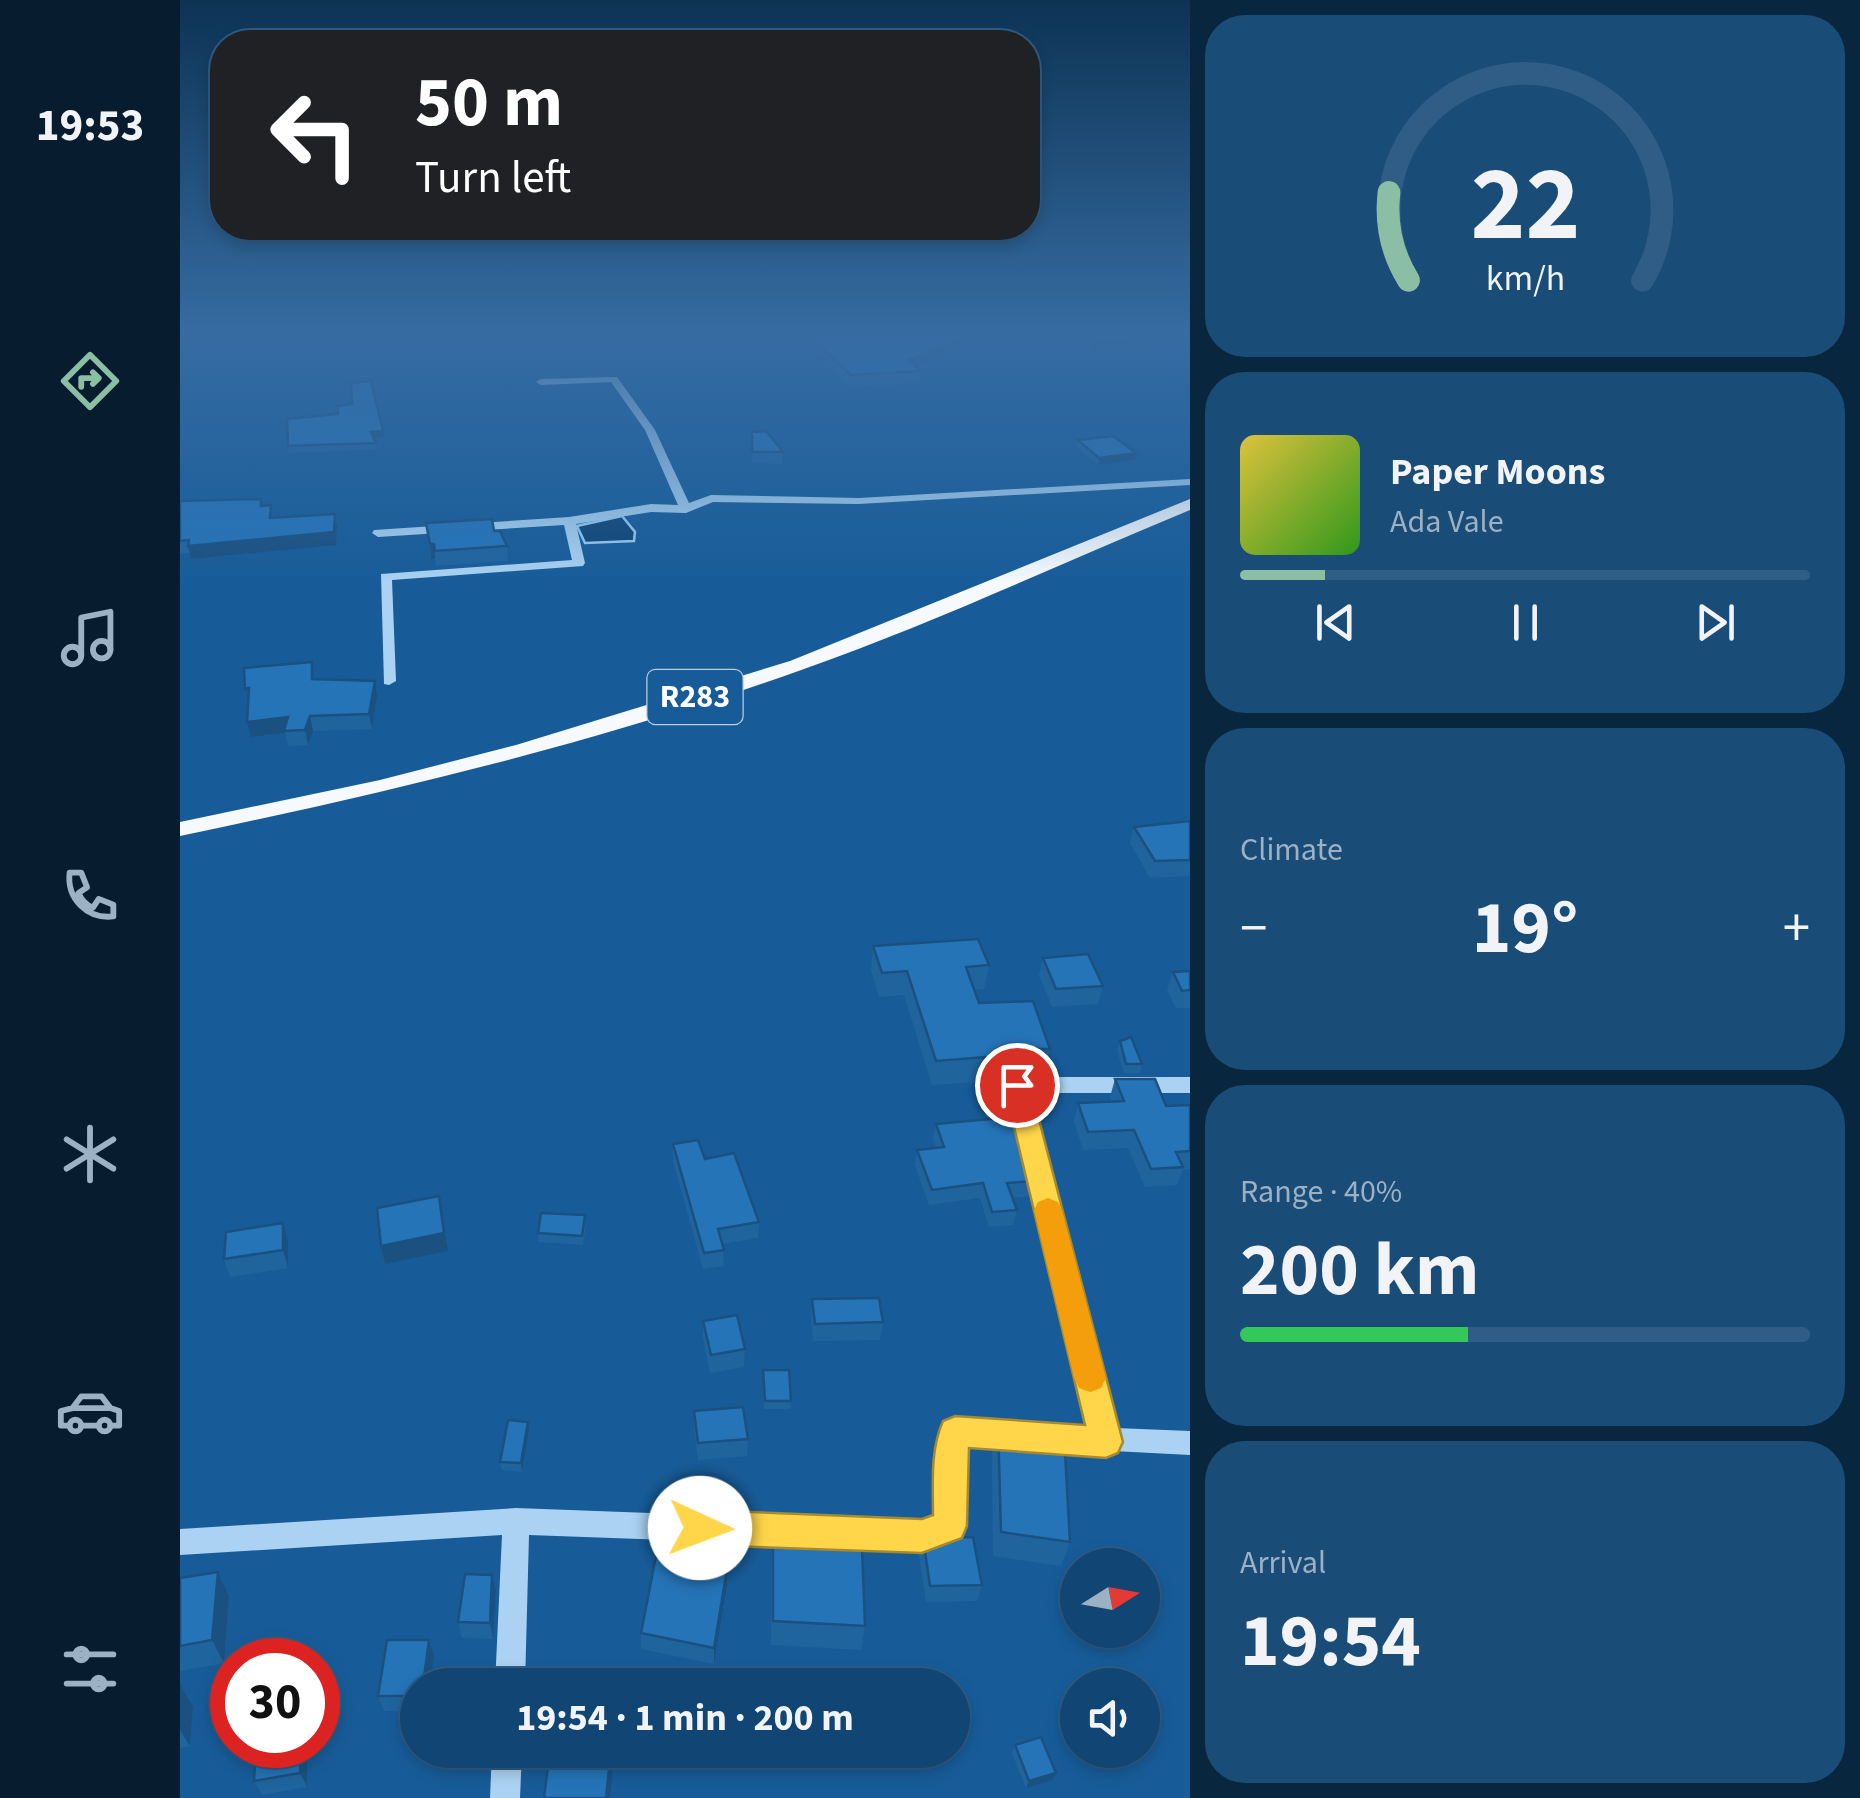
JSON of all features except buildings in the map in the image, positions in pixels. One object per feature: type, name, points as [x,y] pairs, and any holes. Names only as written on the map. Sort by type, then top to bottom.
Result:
[{"type":"main road","name":"R283","points":[[180,829],[381,788],[506,755],[796,665],[1190,504]]},
{"type":"street","points":[[641,417],[686,509]]},
{"type":"street","points":[[378,533],[569,521],[651,508],[686,509],[711,498],[859,501],[1190,482]]},
{"type":"street","points":[[389,681],[386,577],[579,563],[569,521]]},
{"type":"street","points":[[1106,1442],[1017,1085],[1190,1085]]},
{"type":"street","points":[[180,1542],[516,1520],[922,1536],[950,1526],[950,1458],[955,1432],[1190,1443]]},
{"type":"street","points":[[511,1668],[516,1520]]},
{"type":"street","points":[[505,1798],[506,1768]]},
{"type":"water","points":[[622,516],[635,532],[634,541],[585,543],[577,526]]},
{"type":"slow traffic","points":[[1048,1210],[1090,1378]]},
{"type":"route","points":[[700,1528],[922,1536],[950,1526],[950,1458],[955,1432],[1106,1442],[1017,1085]]}]
